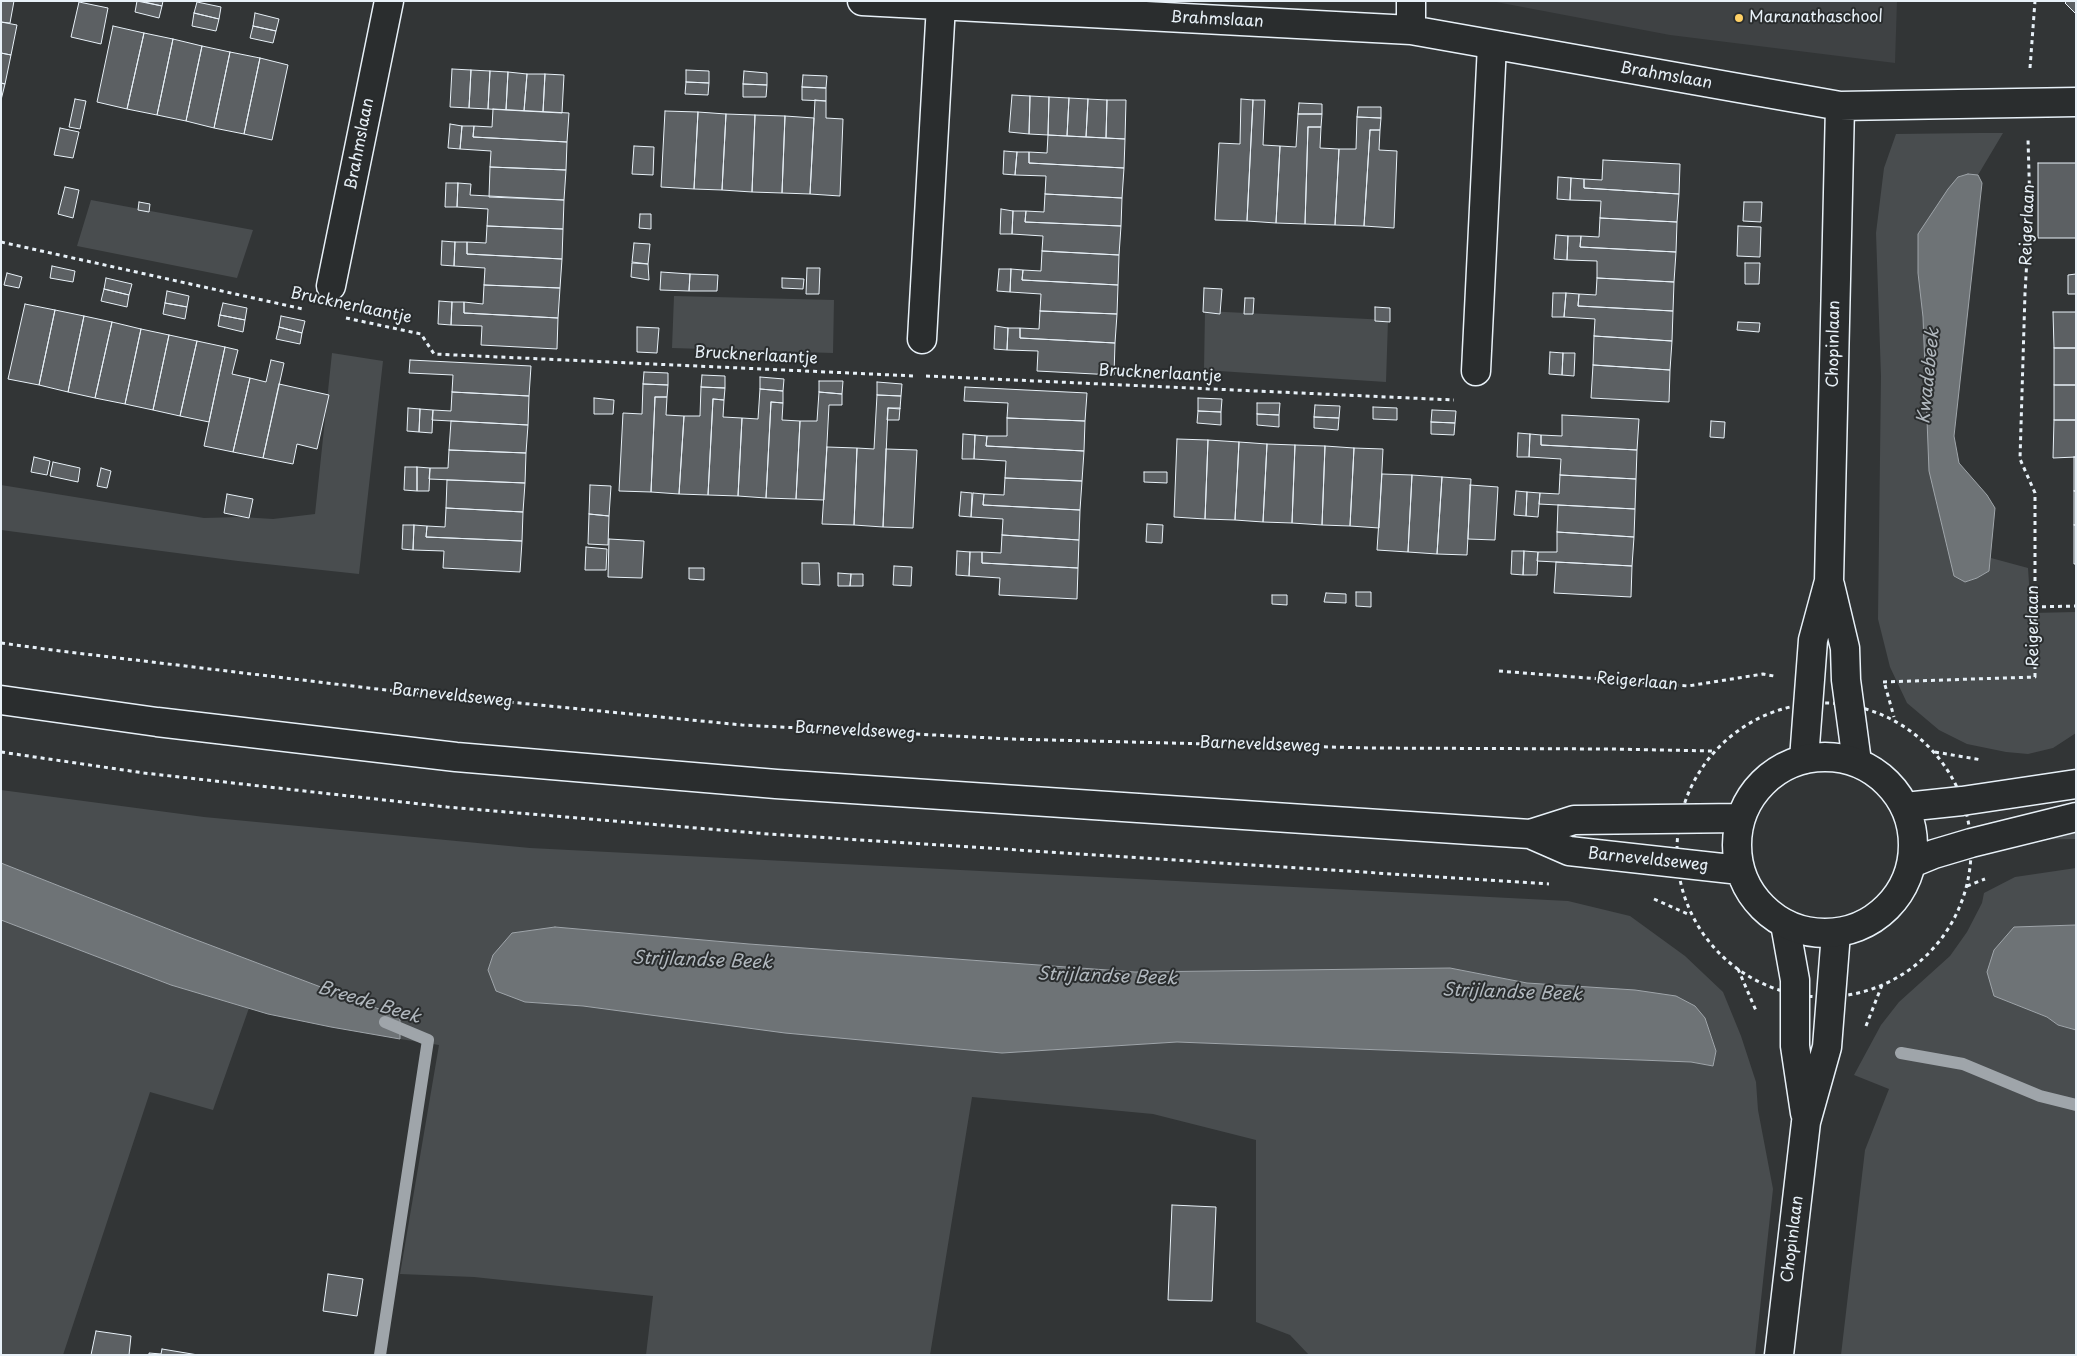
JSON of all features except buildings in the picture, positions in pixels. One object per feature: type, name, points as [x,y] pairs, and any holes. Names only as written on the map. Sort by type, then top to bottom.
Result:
[{"type":"street","name":"Brahmslaan","points":[[331,286],[388,1]]},
{"type":"street","name":"Brahmslaan","points":[[862,1],[1411,30],[1840,106]]},
{"type":"street","points":[[1411,1],[1411,30]]},
{"type":"street","points":[[922,339],[941,5]]},
{"type":"street","points":[[1476,371],[1492,45]]},
{"type":"street","points":[[1840,106],[2027,101],[2076,102]]},
{"type":"street","name":"Chopinlaan","points":[[1804,758],[1813,640],[1829,581],[1840,106]]},
{"type":"street","name":"Chopinlaan","points":[[1829,581],[1845,648],[1846,680],[1857,762]]},
{"type":"street","name":"Barneveldseweg","points":[[1,700],[157,722],[466,758],[776,784],[1530,834],[1569,852],[1740,870]]},
{"type":"street","points":[[1831,756],[1857,762],[1886,780],[1905,807],[1913,835],[1912,863],[1902,889],[1885,910],[1863,925],[1836,933],[1819,933],[1801,930],[1785,924],[1765,910],[1749,892],[1740,870],[1736,844],[1740,818],[1750,797],[1764,780],[1783,766],[1804,758],[1831,756]]},
{"type":"street","points":[[1905,807],[1962,801],[2076,784]]},
{"type":"street","points":[[1912,863],[1971,843],[2076,817]]},
{"type":"street","name":"Barneveldseweg","points":[[1530,834],[1574,820],[1740,818]]},
{"type":"street","name":"Chopinlaan","points":[[1785,924],[1795,980],[1795,1046],[1806,1122]]},
{"type":"street","name":"Chopinlaan","points":[[1780,1355],[1806,1122],[1827,1047],[1836,933]]},
{"type":"path","name":"Reigerlaan","points":[[1846,680],[1884,682],[2035,677],[2035,493],[2020,459],[2025,293],[2030,207],[2027,101],[2035,1]]},
{"type":"path","name":"Brucknerlaantje","points":[[1,242],[305,309]]},
{"type":"path","name":"Brucknerlaantje","points":[[344,318],[421,334],[434,354],[1464,401]]},
{"type":"path","points":[[2034,607],[2076,606]]},
{"type":"path","name":"Barneveldseweg","points":[[1,643],[377,689],[742,725],[1041,740],[1369,748],[1610,749],[1713,752]]},
{"type":"path","name":"Reigerlaan","points":[[1499,671],[1688,686],[1763,674],[1811,678]]},
{"type":"path","points":[[1,752],[144,773],[447,807],[758,834],[1550,884]]},
{"type":"path","points":[[1648,896],[1690,915]]},
{"type":"shaded area","name":"Maranathaschool","points":[[1491,1],[1897,1],[1895,63],[1670,35]]},
{"type":"shaded area","points":[[2003,133],[1978,175],[1968,174],[1958,177],[1918,234],[1918,273],[1954,576],[1965,582],[1977,578],[1989,571],[1991,558],[2028,568],[2031,613],[2076,612],[2076,733],[2053,748],[2028,754],[2006,752],[1967,744],[1939,730],[1907,703],[1890,667],[1878,619],[1881,376],[1876,233],[1884,168],[1896,134]]},
{"type":"shaded area","points":[[91,200],[253,230],[237,278],[77,246]]},
{"type":"shaded area","points":[[674,296],[834,300],[833,353],[672,348]]},
{"type":"shaded area","points":[[1205,311],[1388,320],[1386,382],[1204,370]]},
{"type":"shaded area","points":[[332,353],[383,361],[359,574],[238,561],[1,530],[1,485],[204,518],[241,517],[273,519],[315,514]]},
{"type":"shaded area","points":[[1,790],[204,817],[530,848],[1568,901],[1630,916],[1685,956],[1723,992],[1741,1036],[1756,1082],[1758,1110],[1773,1189],[1755,1355],[1309,1355],[1290,1335],[1256,1322],[1256,1140],[1153,1114],[972,1097],[930,1355],[646,1355],[653,1296],[474,1277],[400,1274],[439,1045],[400,1039],[400,1017],[1,863]],"holes":[[[555,927],[749,944],[1135,972],[1450,968],[1527,983],[1695,1006],[1704,1018],[1716,1051],[1712,1066],[1691,1062],[1177,1042],[1002,1053],[583,1006],[525,1002],[513,933]]]},
{"type":"shaded area","points":[[2076,828],[2076,839],[2010,840]]},
{"type":"shaded area","points":[[2076,868],[2076,925],[2014,927],[1994,996],[2047,1017],[2058,1025],[2076,1030],[2076,1355],[1841,1355],[1865,1150],[1889,1089],[1854,1075],[1881,1025],[1899,1002],[1950,956],[1967,932],[1982,903],[1984,893],[2015,877]]},
{"type":"shaded area","points":[[1,920],[171,985],[249,1008],[213,1110],[150,1092],[63,1355],[1,1355]]},
{"type":"water","name":"Kwadebeek","points":[[1968,174],[1978,175],[1982,183],[1954,436],[1959,463],[1987,495],[1995,508],[1989,571],[1965,582],[1954,576],[1929,471],[1923,317],[1918,273],[1918,234],[1958,177]]},
{"type":"water","points":[[1,863],[400,1017],[400,1039],[268,1014],[171,985],[1,920]]},
{"type":"water","points":[[2076,925],[2076,1030],[2058,1025],[2047,1017],[1994,996],[1987,972],[1994,950],[2014,927]]},
{"type":"water","points":[[555,927],[749,944],[1135,972],[1450,968],[1527,983],[1635,990],[1676,996],[1695,1006],[1705,1018],[1716,1051],[1713,1066],[1691,1062],[1177,1042],[1002,1053],[785,1033],[583,1006],[525,1002],[496,991],[488,970],[493,955],[512,933]]},
{"type":"waterway","name":"Breede Beek","points":[[380,1355],[428,1040],[385,1022]]},
{"type":"waterway","name":"Strijlandse Beek","points":[[1901,1053],[1963,1064],[2040,1096],[2076,1105]]},
{"type":"place","name":"Maranathaschool","points":[[1739,18]]}]
